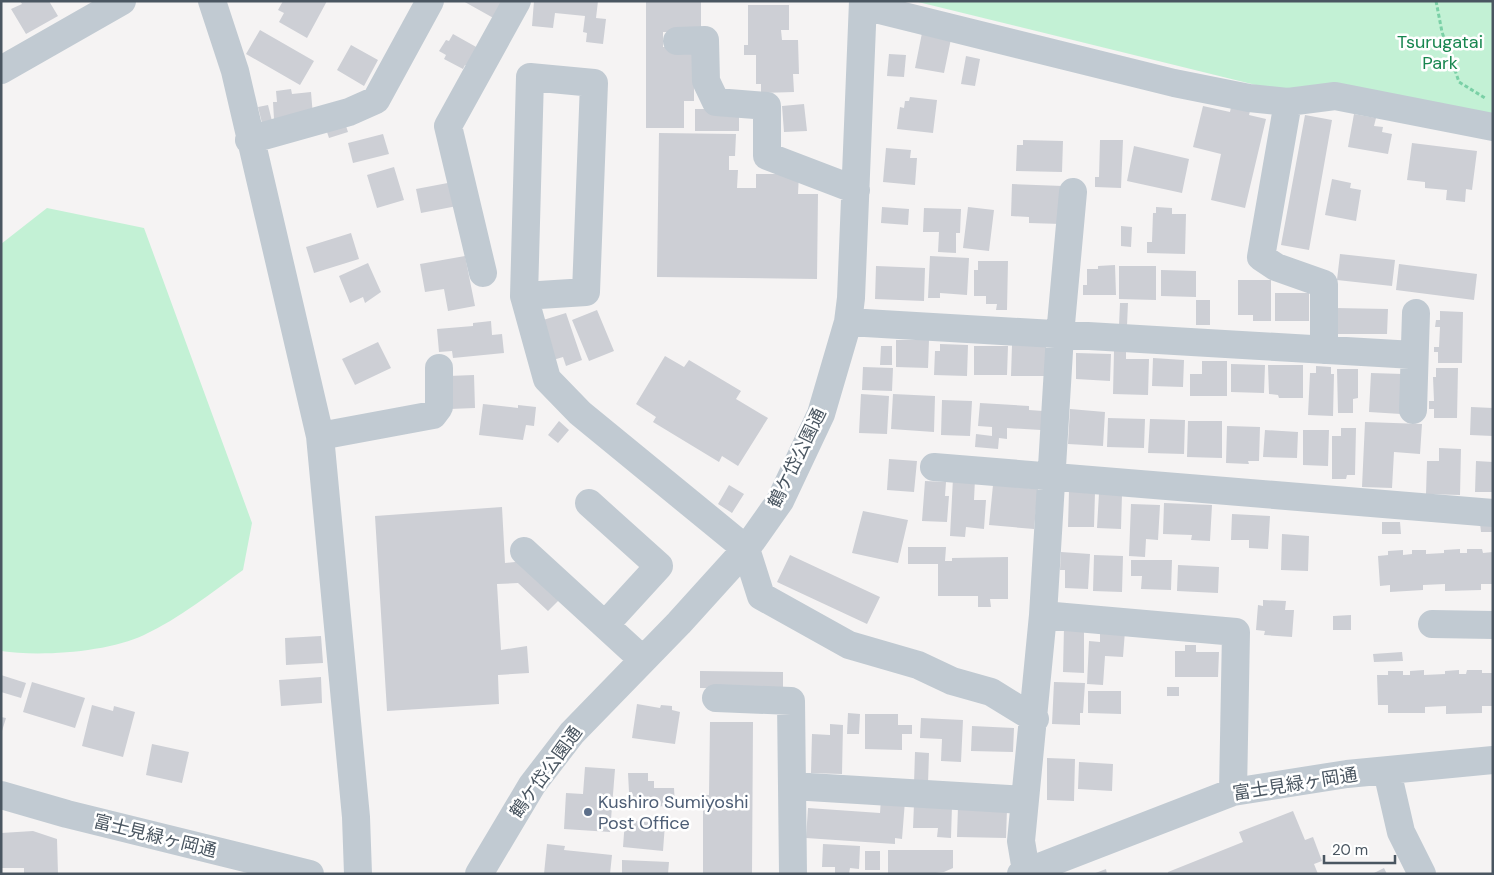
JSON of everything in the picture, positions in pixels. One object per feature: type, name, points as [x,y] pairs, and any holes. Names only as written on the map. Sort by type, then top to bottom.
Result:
[{"type":"street","points":[[1,70],[122,1]]},
{"type":"street","points":[[212,1],[235,71],[249,140],[320,436],[356,817],[358,874]]},
{"type":"street","points":[[249,140],[349,112],[376,100],[430,1]]},
{"type":"street","points":[[483,273],[448,126],[517,1]]},
{"type":"street","points":[[863,3],[1174,82],[1250,98],[1288,102],[1334,96],[1493,127]]},
{"type":"street","name":"鶴ケ岱公園通","points":[[479,874],[532,785],[572,733],[746,549],[780,501],[821,414],[848,322],[856,190],[863,3]]},
{"type":"street","points":[[677,41],[705,40],[706,81],[716,102],[767,106],[768,156],[856,190]]},
{"type":"street","points":[[524,296],[586,292],[594,82],[530,77],[524,296],[547,379],[580,413],[746,549],[761,596],[849,645],[918,665],[952,682],[991,692],[1035,719]]},
{"type":"street","points":[[1288,102],[1261,256],[1276,267],[1324,284],[1324,350]]},
{"type":"street","points":[[1023,873],[1021,842],[1024,800],[1035,719],[1060,335],[1073,192]]},
{"type":"street","points":[[1412,410],[1416,313]]},
{"type":"street","points":[[848,322],[1414,355]]},
{"type":"street","points":[[320,436],[433,415],[439,407],[439,368]]},
{"type":"street","points":[[934,467],[1493,513]]},
{"type":"street","points":[[589,503],[659,566],[605,625]]},
{"type":"street","points":[[524,551],[642,660]]},
{"type":"street","points":[[1043,615],[1236,632],[1233,792]]},
{"type":"street","points":[[1432,624],[1493,625]]},
{"type":"street","points":[[716,698],[791,701],[794,874]]},
{"type":"street","name":"富士見緑ヶ岡通","points":[[1023,873],[1054,868],[1233,792],[1347,774],[1493,760]]},
{"type":"street","points":[[1387,771],[1401,832],[1422,874]]},
{"type":"street","points":[[792,786],[1024,800]]},
{"type":"street","name":"富士見緑ヶ岡通","points":[[1,795],[216,862],[310,874]]},
{"type":"path","points":[[1436,1],[1442,32],[1458,82],[1493,102]]},
{"type":"green space","name":"Tsurugatai Park","points":[[914,1],[1493,1],[1493,115],[1280,91]]},
{"type":"green space","points":[[47,208],[144,228],[252,523],[243,570],[170,621],[144,635],[112,646],[74,652],[17,653],[1,651],[1,244]]},
{"type":"building","points":[[20,1],[49,1],[58,16],[26,34],[11,9],[22,4]]},
{"type":"building","points":[[283,1],[327,1],[307,38],[279,22],[284,13],[278,10]]},
{"type":"building","points":[[463,1],[507,1],[497,20]]},
{"type":"building","points":[[534,1],[598,1],[596,18],[606,19],[603,44],[586,42],[587,33],[583,32],[585,16],[555,13],[553,28],[532,26]]},
{"type":"building","points":[[646,1],[701,1],[701,32],[663,32],[663,47],[694,47],[694,101],[684,101],[684,128],[646,128]]},
{"type":"building","points":[[748,5],[789,5],[789,30],[781,30],[782,40],[798,40],[799,74],[793,74],[794,92],[761,93],[761,84],[756,84],[756,55],[744,55],[744,45],[748,45]]},
{"type":"building","points":[[260,30],[314,61],[300,85],[246,54]]},
{"type":"building","points":[[922,33],[951,39],[944,73],[915,68]]},
{"type":"building","points":[[453,34],[478,48],[468,66],[465,65],[463,69],[444,59],[446,55],[439,51],[446,40],[449,41]]},
{"type":"building","points":[[351,45],[378,60],[364,86],[337,70]]},
{"type":"building","points":[[889,54],[906,55],[904,77],[887,76]]},
{"type":"building","points":[[966,56],[980,59],[975,86],[961,84]]},
{"type":"building","points":[[291,89],[292,94],[311,92],[313,116],[274,119],[273,102],[277,102],[276,91]]},
{"type":"building","points":[[910,97],[937,100],[933,133],[897,129],[900,107],[904,108],[905,101],[909,101]]},
{"type":"building","points":[[804,104],[807,131],[784,132],[782,106]]},
{"type":"building","points":[[268,105],[273,125],[263,127],[258,107]]},
{"type":"building","points":[[1203,106],[1230,112],[1231,107],[1250,111],[1249,115],[1266,119],[1245,208],[1211,200],[1221,154],[1193,147]]},
{"type":"building","points":[[695,109],[739,109],[739,131],[695,131]]},
{"type":"building","points":[[1354,114],[1376,118],[1374,126],[1383,127],[1382,132],[1392,134],[1388,154],[1348,147]]},
{"type":"building","points":[[1305,115],[1332,120],[1309,250],[1281,245]]},
{"type":"building","points":[[345,123],[348,132],[329,138],[326,129]]},
{"type":"building","points":[[659,133],[736,134],[735,156],[729,156],[729,170],[738,170],[737,188],[756,188],[756,174],[799,174],[798,194],[818,194],[817,279],[657,277]]},
{"type":"building","points":[[383,134],[389,154],[353,163],[348,143]]},
{"type":"building","points":[[1023,140],[1063,141],[1062,172],[1016,171],[1017,145],[1023,145]]},
{"type":"building","points":[[1100,140],[1123,140],[1121,188],[1095,187],[1095,177],[1099,177]]},
{"type":"building","points":[[1412,143],[1477,151],[1472,190],[1466,189],[1465,202],[1446,200],[1447,190],[1425,188],[1425,182],[1407,180]]},
{"type":"building","points":[[1134,146],[1189,159],[1182,193],[1127,181]]},
{"type":"building","points":[[886,148],[911,150],[910,158],[917,158],[915,185],[883,182]]},
{"type":"building","points":[[394,167],[404,200],[377,208],[367,175]]},
{"type":"building","points":[[1332,179],[1351,183],[1350,188],[1361,190],[1356,221],[1325,215]]},
{"type":"building","points":[[453,182],[457,206],[421,213],[416,189]]},
{"type":"building","points":[[1012,184],[1063,186],[1061,224],[1029,223],[1029,217],[1011,216]]},
{"type":"building","points":[[882,207],[909,209],[908,225],[881,223]]},
{"type":"building","points":[[968,207],[994,210],[989,251],[963,248]]},
{"type":"building","points":[[1156,207],[1172,208],[1172,214],[1186,214],[1185,254],[1147,253],[1147,242],[1152,242],[1153,213],[1156,213]]},
{"type":"building","points":[[924,208],[961,209],[960,233],[956,233],[956,253],[938,252],[939,232],[923,232]]},
{"type":"building","points":[[1121,226],[1132,227],[1131,247],[1121,246]]},
{"type":"building","points":[[351,233],[359,259],[314,273],[306,247]]},
{"type":"building","points":[[1340,254],[1395,260],[1392,286],[1337,280]]},
{"type":"building","points":[[465,256],[475,306],[448,311],[444,289],[425,292],[420,264]]},
{"type":"building","points":[[930,256],[969,258],[967,295],[940,293],[940,298],[928,298]]},
{"type":"building","points":[[978,261],[1008,261],[1007,310],[996,310],[997,304],[986,304],[986,296],[974,296],[974,270],[978,270]]},
{"type":"building","points":[[368,263],[381,292],[365,303],[363,297],[350,303],[339,276]]},
{"type":"building","points":[[1399,264],[1477,274],[1474,300],[1396,290]]},
{"type":"building","points":[[1115,265],[1116,295],[1083,295],[1083,285],[1087,285],[1087,269],[1098,269],[1098,266]]},
{"type":"building","points":[[876,266],[925,268],[924,301],[875,299]]},
{"type":"building","points":[[1119,266],[1156,266],[1156,300],[1119,299]]},
{"type":"building","points":[[1161,270],[1196,271],[1196,297],[1161,296]]},
{"type":"building","points":[[1238,280],[1271,280],[1271,321],[1253,321],[1253,315],[1238,315]]},
{"type":"building","points":[[1275,293],[1309,293],[1309,321],[1275,321]]},
{"type":"building","points":[[1196,300],[1210,300],[1210,325],[1196,325]]},
{"type":"building","points":[[1120,303],[1128,303],[1127,326],[1119,326]]},
{"type":"building","points":[[1335,308],[1388,309],[1387,334],[1334,334]]},
{"type":"building","points":[[597,310],[614,351],[589,361],[572,320]]},
{"type":"building","points":[[1440,311],[1463,312],[1462,363],[1438,363],[1438,352],[1434,352],[1434,347],[1439,347],[1440,327],[1435,327],[1436,320],[1440,320]]},
{"type":"building","points":[[566,313],[582,360],[566,366],[563,357],[553,360],[540,321]]},
{"type":"building","points":[[491,321],[492,335],[502,334],[504,353],[453,358],[452,351],[439,352],[437,329],[473,326],[473,323]]},
{"type":"building","points":[[896,340],[929,340],[928,368],[896,367]]},
{"type":"building","points":[[378,342],[391,368],[355,385],[342,359]]},
{"type":"building","points":[[940,344],[968,345],[967,376],[934,375],[935,351],[940,351]]},
{"type":"building","points":[[1012,345],[1046,346],[1046,376],[1011,376]]},
{"type":"building","points":[[881,346],[892,346],[892,365],[880,365]]},
{"type":"building","points":[[974,346],[1008,346],[1007,375],[974,375]]},
{"type":"building","points":[[1114,351],[1126,351],[1126,359],[1149,359],[1148,395],[1113,394]]},
{"type":"building","points":[[1076,353],[1111,354],[1110,381],[1076,379]]},
{"type":"building","points":[[665,356],[684,367],[689,360],[741,391],[736,399],[768,418],[738,466],[722,456],[719,462],[653,422],[656,417],[636,404]]},
{"type":"building","points":[[1153,358],[1184,360],[1183,387],[1152,386]]},
{"type":"building","points":[[1202,361],[1227,361],[1227,396],[1190,396],[1190,374],[1202,374]]},
{"type":"building","points":[[1231,364],[1265,365],[1264,393],[1231,392]]},
{"type":"building","points":[[1268,365],[1303,365],[1303,398],[1279,398],[1278,395],[1269,394]]},
{"type":"building","points":[[1316,366],[1331,367],[1331,374],[1334,374],[1333,416],[1308,415],[1310,373],[1316,373]]},
{"type":"building","points":[[863,367],[893,368],[892,391],[862,390]]},
{"type":"building","points":[[1436,368],[1458,368],[1457,418],[1434,418],[1434,409],[1429,409],[1429,401],[1434,401],[1433,377],[1436,377]]},
{"type":"building","points":[[1337,369],[1358,369],[1358,398],[1353,399],[1353,413],[1338,413]]},
{"type":"building","points":[[1371,373],[1403,374],[1401,414],[1369,412]]},
{"type":"building","points":[[474,375],[475,408],[450,409],[448,376]]},
{"type":"building","points":[[861,394],[889,396],[887,434],[859,433]]},
{"type":"building","points":[[893,394],[935,396],[934,432],[891,429]]},
{"type":"building","points":[[942,400],[972,401],[970,436],[941,435]]},
{"type":"building","points":[[980,403],[1029,406],[1029,410],[1043,411],[1041,430],[1007,428],[1007,439],[999,438],[998,449],[975,447],[976,434],[992,436],[992,427],[978,426]]},
{"type":"building","points":[[483,404],[518,408],[518,405],[536,407],[534,426],[526,425],[523,440],[479,435]]},
{"type":"building","points":[[1471,407],[1493,408],[1493,436],[1470,435]]},
{"type":"building","points":[[1070,409],[1105,412],[1103,446],[1068,444]]},
{"type":"building","points":[[1108,418],[1145,419],[1144,448],[1107,447]]},
{"type":"building","points":[[1150,419],[1185,420],[1184,454],[1148,453]]},
{"type":"building","points":[[559,421],[569,430],[558,443],[548,435]]},
{"type":"building","points":[[1188,421],[1222,421],[1222,458],[1187,457]]},
{"type":"building","points":[[1365,422],[1422,424],[1420,454],[1394,452],[1392,488],[1362,487]]},
{"type":"building","points":[[1227,426],[1260,427],[1259,461],[1248,461],[1249,464],[1226,463]]},
{"type":"building","points":[[1341,428],[1356,428],[1355,475],[1347,475],[1346,479],[1332,479],[1332,436],[1341,436]]},
{"type":"building","points":[[1265,430],[1298,432],[1297,458],[1263,457]]},
{"type":"building","points":[[1303,430],[1329,430],[1328,466],[1303,465]]},
{"type":"building","points":[[1439,448],[1461,449],[1460,495],[1426,494],[1427,461],[1439,461]]},
{"type":"building","points":[[889,459],[917,461],[914,492],[887,490]]},
{"type":"building","points":[[1476,461],[1493,462],[1493,492],[1475,492]]},
{"type":"building","points":[[953,478],[975,479],[974,500],[986,500],[984,529],[966,527],[965,537],[950,536]]},
{"type":"building","points":[[925,481],[946,482],[945,496],[949,496],[947,522],[922,521]]},
{"type":"building","points":[[729,485],[744,494],[732,513],[718,504]]},
{"type":"building","points":[[993,485],[1038,489],[1034,529],[989,525]]},
{"type":"building","points":[[1069,491],[1095,492],[1094,527],[1068,527]]},
{"type":"building","points":[[1099,493],[1122,494],[1121,529],[1097,528]]},
{"type":"building","points":[[1164,503],[1212,505],[1210,541],[1191,540],[1192,535],[1163,534]]},
{"type":"building","points":[[1131,504],[1160,505],[1158,540],[1146,539],[1145,557],[1129,556]]},
{"type":"building","points":[[502,507],[505,563],[524,561],[562,597],[548,611],[518,583],[497,584],[501,650],[527,646],[529,673],[498,675],[499,704],[387,711],[375,516]]},
{"type":"building","points":[[863,511],[908,520],[898,563],[852,553]]},
{"type":"building","points":[[1232,514],[1270,516],[1268,549],[1249,548],[1249,540],[1231,540]]},
{"type":"building","points":[[1382,522],[1400,522],[1401,534],[1382,534]]},
{"type":"building","points":[[1480,523],[1493,523],[1493,532],[1481,532]]},
{"type":"building","points":[[1282,534],[1309,536],[1308,571],[1281,570]]},
{"type":"building","points":[[908,547],[946,547],[945,561],[952,561],[952,558],[1008,557],[1008,599],[990,599],[991,607],[978,607],[978,596],[938,596],[938,564],[908,564]]},
{"type":"building","points":[[1460,549],[1460,553],[1467,553],[1467,549],[1482,549],[1483,553],[1493,552],[1493,584],[1481,584],[1481,590],[1445,591],[1445,584],[1423,585],[1423,590],[1390,592],[1390,585],[1380,586],[1378,556],[1388,555],[1388,551],[1403,550],[1403,555],[1412,554],[1412,550],[1426,550],[1426,554],[1444,553],[1444,550]]},
{"type":"building","points":[[1061,552],[1090,554],[1088,589],[1065,588],[1065,570],[1060,570]]},
{"type":"building","points":[[790,555],[880,597],[867,624],[777,582]]},
{"type":"building","points":[[1094,555],[1123,556],[1122,592],[1093,591]]},
{"type":"building","points":[[1131,560],[1172,560],[1171,590],[1141,589],[1142,576],[1131,576]]},
{"type":"building","points":[[1178,565],[1219,567],[1218,593],[1177,591]]},
{"type":"building","points":[[1263,600],[1286,601],[1285,610],[1294,610],[1292,637],[1264,635],[1265,631],[1256,630],[1258,605],[1263,606]]},
{"type":"building","points":[[1351,615],[1351,630],[1333,630],[1333,616]]},
{"type":"building","points":[[1064,627],[1084,627],[1084,673],[1063,672]]},
{"type":"building","points":[[1100,629],[1125,631],[1123,657],[1105,656],[1103,685],[1087,684],[1089,641],[1100,642]]},
{"type":"building","points":[[321,636],[323,663],[286,665],[285,638]]},
{"type":"building","points":[[1185,645],[1196,645],[1196,652],[1219,652],[1218,677],[1175,677],[1175,651],[1185,651]]},
{"type":"building","points":[[1402,652],[1403,661],[1374,662],[1373,654]]},
{"type":"building","points":[[1424,670],[1424,675],[1445,674],[1445,671],[1459,670],[1459,674],[1466,674],[1467,670],[1482,670],[1482,673],[1493,673],[1493,706],[1482,706],[1482,713],[1446,714],[1446,706],[1425,707],[1425,713],[1388,713],[1388,705],[1378,705],[1377,675],[1388,675],[1388,671],[1403,671],[1403,675],[1410,675],[1410,671]]},
{"type":"building","points":[[700,671],[783,672],[783,689],[700,688]]},
{"type":"building","points":[[1,675],[26,683],[21,698],[1,692]]},
{"type":"building","points":[[321,677],[322,703],[281,706],[279,680]]},
{"type":"building","points":[[32,682],[85,698],[75,728],[23,712]]},
{"type":"building","points":[[1054,682],[1085,683],[1083,713],[1080,713],[1080,725],[1052,724]]},
{"type":"building","points":[[1167,687],[1179,687],[1179,696],[1167,696]]},
{"type":"building","points":[[1088,691],[1121,691],[1121,714],[1088,713]]},
{"type":"building","points":[[637,704],[660,708],[661,705],[672,706],[672,710],[680,712],[675,744],[632,738]]},
{"type":"building","points":[[92,705],[113,711],[114,706],[135,712],[123,757],[82,746]]},
{"type":"building","points":[[848,713],[860,714],[859,734],[847,734]]},
{"type":"building","points":[[865,714],[898,714],[898,725],[912,725],[912,734],[902,734],[902,750],[865,749]]},
{"type":"building","points":[[1,717],[6,718],[2,731],[1,731]]},
{"type":"building","points":[[921,718],[963,720],[961,762],[941,761],[942,739],[920,738]]},
{"type":"building","points":[[710,722],[753,722],[752,874],[703,874],[703,795],[709,795]]},
{"type":"building","points":[[830,724],[843,725],[842,774],[811,773],[812,734],[830,735]]},
{"type":"building","points":[[972,726],[1014,728],[1013,752],[971,751]]},
{"type":"building","points":[[152,744],[189,752],[182,783],[146,775]]},
{"type":"building","points":[[915,752],[929,753],[928,784],[914,784]]},
{"type":"building","points":[[1047,758],[1075,759],[1074,801],[1047,800]]},
{"type":"building","points":[[1079,762],[1113,764],[1112,791],[1078,789]]},
{"type":"building","name":"Kushiro Sumiyoshi Post Office","points":[[585,767],[615,769],[610,832],[564,829],[566,793],[583,794]]},
{"type":"building","points":[[628,773],[648,773],[648,781],[654,781],[654,788],[674,788],[675,806],[633,807],[632,792],[629,792]]},
{"type":"building","points":[[881,799],[905,801],[902,839],[895,838],[895,844],[806,838],[808,808],[880,813]]},
{"type":"building","points":[[914,804],[952,805],[951,838],[937,837],[938,828],[913,828]]},
{"type":"building","points":[[958,807],[1007,809],[1006,838],[957,837]]},
{"type":"building","points":[[1293,811],[1305,840],[1313,837],[1322,861],[1314,864],[1318,874],[1168,874],[1168,872],[1243,842],[1239,832]]},
{"type":"building","points":[[625,820],[665,824],[663,851],[623,847]]},
{"type":"building","points":[[33,831],[57,839],[58,874],[24,874],[24,868],[1,868],[1,833]]},
{"type":"building","points":[[547,844],[565,846],[564,850],[612,855],[610,874],[544,874]]},
{"type":"building","points":[[823,844],[860,846],[859,869],[850,868],[849,874],[835,873],[835,867],[822,867]]},
{"type":"building","points":[[888,850],[953,850],[953,868],[944,872],[927,874],[888,874]]},
{"type":"building","points":[[865,851],[880,851],[880,870],[865,870]]},
{"type":"building","points":[[622,860],[669,862],[668,874],[622,874]]},
{"type":"building","points":[[1384,868],[1387,874],[1372,874]]},
{"type":"building","points":[[1106,869],[1107,874],[1093,874]]},
{"type":"place","name":"Kushiro Sumiyoshi Post Office","points":[[588,812]]}]
